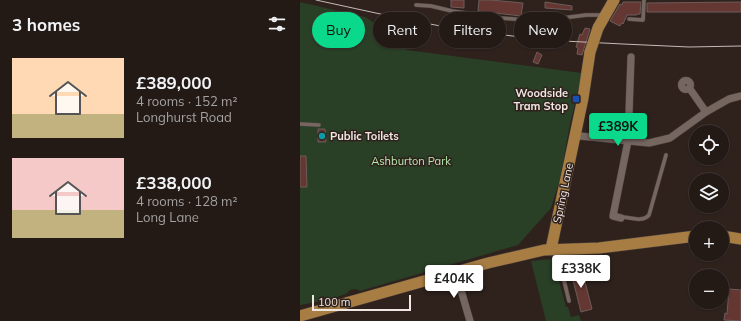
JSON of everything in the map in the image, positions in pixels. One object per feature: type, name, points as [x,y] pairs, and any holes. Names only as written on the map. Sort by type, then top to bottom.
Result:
[{"type":"main road","name":"Spring Lane","points":[[555,249],[590,52],[598,28],[614,0]]},
{"type":"main road","points":[[300,316],[521,255],[555,249],[599,248],[689,237]]},
{"type":"main road","points":[[729,237],[741,238]]},
{"type":"street","points":[[621,218],[613,216],[628,141],[631,57]]},
{"type":"street","points":[[690,89],[706,112]]},
{"type":"street","points":[[574,137],[580,136],[650,143],[670,138],[706,112],[729,100],[741,96]]},
{"type":"street","points":[[456,273],[470,321]]},
{"type":"lane","points":[[630,19],[644,20],[644,0]]},
{"type":"lane","points":[[416,5],[431,6],[452,11],[501,18],[525,20],[555,19],[586,15],[605,16]]},
{"type":"lane","points":[[300,124],[319,125]]},
{"type":"lane","points":[[621,218],[621,216],[641,219],[648,217],[666,155]]},
{"type":"lane","points":[[555,249],[569,301]]},
{"type":"green space","name":"Ashburton Park","points":[[300,2],[343,12],[312,12],[312,48],[365,48],[365,17],[373,22],[373,48],[404,48],[407,50],[582,73],[569,129],[560,179],[551,208],[518,245],[360,291],[356,289],[350,290],[346,294],[328,300],[300,305]]},
{"type":"green space","points":[[553,259],[566,307],[568,307],[571,317],[579,315],[581,321],[546,321],[531,261]]},
{"type":"building","points":[[451,0],[464,0],[464,8],[451,7]]},
{"type":"building","points":[[479,0],[523,3],[522,12],[514,12],[514,15],[506,14],[506,12],[478,11]]},
{"type":"building","points":[[545,2],[572,6],[572,10],[545,8]]},
{"type":"building","points":[[623,2],[641,2],[640,14],[627,15],[623,24],[622,23],[620,26],[610,21],[620,4],[622,5]]},
{"type":"building","points":[[741,2],[741,12],[647,12],[647,3]]},
{"type":"building","points":[[585,28],[590,29],[582,55],[577,54],[578,48],[576,47],[580,34],[582,35]]},
{"type":"building","points":[[537,52],[542,55],[538,64],[533,62]]},
{"type":"building","name":"Public Toilets","points":[[318,129],[325,129],[326,142],[318,142]]},
{"type":"building","points":[[300,156],[306,156],[307,187],[300,187]]},
{"type":"building","points":[[581,266],[592,309],[581,312],[570,268]]},
{"type":"building","points":[[729,289],[741,290],[741,321],[724,320],[725,313],[727,314],[727,309],[729,309]]},
{"type":"tram line","points":[[316,0],[457,29],[544,40],[689,47],[741,46]]},
{"type":"place","name":"Woodside Tram Stop","points":[[576,99]]},
{"type":"place","name":"Public Toilets","points":[[322,136]]}]
